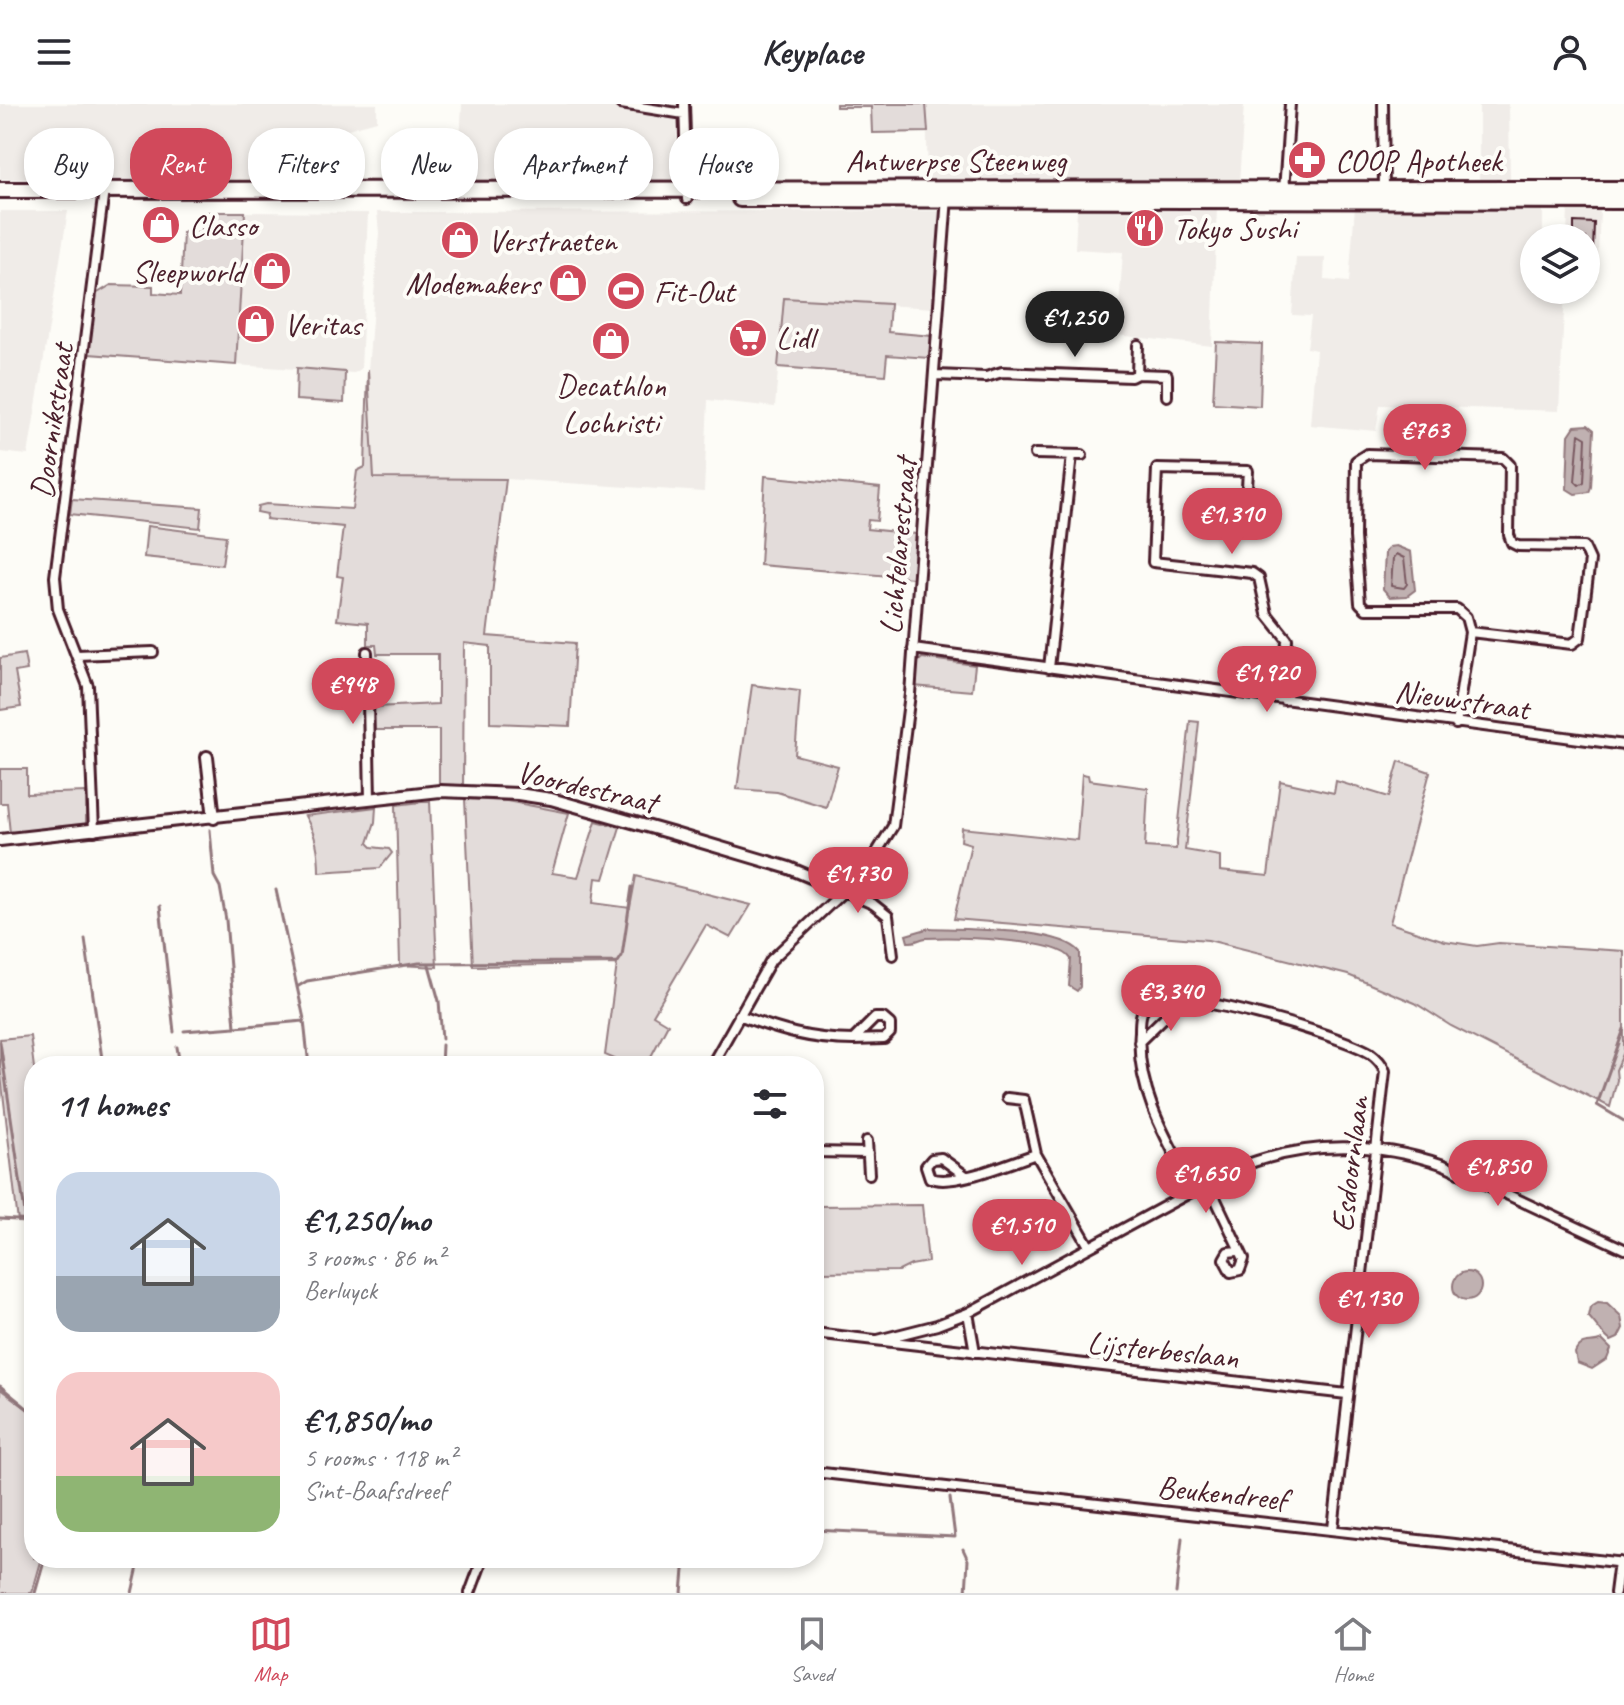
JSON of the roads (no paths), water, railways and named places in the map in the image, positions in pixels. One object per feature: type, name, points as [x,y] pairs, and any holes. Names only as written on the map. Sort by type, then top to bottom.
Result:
[{"type":"main road","name":"Antwerpse Steenweg","points":[[779,194],[1384,194],[1624,189]]},
{"type":"main road","name":"Antwerpse Steenweg","points":[[0,190],[24,191]]},
{"type":"main road","name":"Antwerpse Steenweg","points":[[114,195],[669,194]]},
{"type":"main road","name":"Antwerpse Steenweg","points":[[1384,194],[1624,201]]},
{"type":"main road","name":"Antwerpse Steenweg","points":[[0,199],[24,198]]},
{"type":"street","points":[[621,104],[684,109]]},
{"type":"street","points":[[1284,194],[1290,104]]},
{"type":"street","points":[[1383,104],[1384,194]]},
{"type":"street","name":"Lichtelarestraat","points":[[716,1056],[771,960],[865,871],[893,826],[903,768],[948,193]]},
{"type":"street","name":"Doornikstraat","points":[[94,831],[88,686],[58,609],[55,577],[103,200]]},
{"type":"street","points":[[1137,374],[1138,345]]},
{"type":"street","points":[[936,375],[986,377],[1002,372],[1131,377],[1137,374],[1167,375],[1167,396]]},
{"type":"street","points":[[1035,454],[1082,455]]},
{"type":"street","points":[[1456,724],[1470,632],[1466,617],[1457,609],[1366,609],[1360,603],[1355,537],[1356,461],[1367,454],[1503,458],[1510,465],[1509,535],[1512,543],[1518,546],[1584,547],[1592,538]]},
{"type":"street","points":[[1049,668],[1072,455]]},
{"type":"street","points":[[1247,487],[1248,471],[1157,469],[1153,562],[1252,573],[1259,578],[1267,614],[1287,639],[1284,700]]},
{"type":"street","points":[[1470,632],[1572,644],[1580,638],[1590,560],[1584,547]]},
{"type":"street","name":"Nieuwstraat","points":[[913,649],[1624,745]]},
{"type":"street","points":[[77,655],[153,652]]},
{"type":"street","points":[[367,652],[370,799]]},
{"type":"street","points":[[207,757],[214,818]]},
{"type":"street","name":"Voordestraat","points":[[0,840],[440,791],[518,794],[551,799],[789,868],[844,891]]},
{"type":"street","points":[[844,891],[873,904],[888,916],[893,955]]},
{"type":"street","name":"Esdoornlaan","points":[[1194,1190],[1166,1138],[1145,1086],[1139,1042],[1141,1014],[1147,1003],[1158,999],[1226,1006],[1343,1042],[1377,1058],[1385,1071],[1333,1529]]},
{"type":"street","points":[[1139,1042],[1182,1000]]},
{"type":"street","points":[[739,1015],[802,1037],[853,1040]]},
{"type":"street","points":[[1007,1098],[1024,1100],[1036,1154],[1089,1246]]},
{"type":"street","points":[[867,1141],[869,1174]]},
{"type":"street","points":[[878,1340],[937,1325],[968,1313],[1194,1190],[1261,1158],[1330,1145],[1415,1155],[1444,1165],[1624,1249]]},
{"type":"street","points":[[824,1152],[868,1153]]},
{"type":"street","points":[[966,1176],[1036,1154]]},
{"type":"street","points":[[1208,1183],[1237,1251]]},
{"type":"street","points":[[968,1313],[975,1352]]},
{"type":"street","name":"Lijsterbeslaan","points":[[824,1334],[1347,1394]]},
{"type":"street","name":"Beukendreef","points":[[824,1473],[1622,1563]]},
{"type":"street","points":[[1615,1593],[1622,1563]]},
{"type":"street","points":[[470,1593],[479,1568]]},
{"type":"water","points":[[1588,425],[1594,430],[1591,487],[1589,492],[1575,494],[1567,489],[1569,435],[1575,426]]},
{"type":"water","points":[[1396,546],[1411,552],[1415,590],[1407,596],[1390,597],[1383,589],[1385,553],[1389,547]]},
{"type":"water","points":[[930,928],[1010,931],[1053,938],[1069,944],[1080,952],[1080,987],[1077,991],[1069,986],[1071,959],[1047,947],[980,939],[926,938],[908,942],[906,935]]},
{"type":"water","points":[[1467,1272],[1477,1276],[1481,1286],[1477,1296],[1467,1300],[1457,1296],[1453,1286],[1457,1276]]},
{"type":"water","points":[[1598,1302],[1607,1303],[1621,1316],[1623,1328],[1618,1338],[1611,1341],[1588,1316],[1590,1307]]},
{"type":"water","points":[[1602,1340],[1611,1349],[1607,1359],[1592,1369],[1577,1363],[1575,1353],[1580,1345]]},
{"type":"waterway","points":[[210,830],[214,876],[220,887],[226,920],[235,1027],[304,1021],[308,1056]]},
{"type":"waterway","points":[[297,987],[307,981],[419,963],[618,962],[622,956],[632,887]]},
{"type":"waterway","points":[[276,890],[304,1019]]},
{"type":"waterway","points":[[160,906],[174,1032]]},
{"type":"waterway","points":[[85,939],[102,1056]]},
{"type":"waterway","points":[[429,965],[439,1001],[442,1039]]},
{"type":"waterway","points":[[184,1031],[235,1027]]},
{"type":"waterway","points":[[1624,1029],[1597,1105],[1624,1121]]},
{"type":"waterway","points":[[0,1042],[24,1206]]},
{"type":"waterway","points":[[441,1056],[442,1045]]},
{"type":"waterway","points":[[177,1047],[178,1056]]},
{"type":"waterway","points":[[0,1219],[24,1220]]},
{"type":"waterway","points":[[0,1386],[24,1406]]},
{"type":"waterway","points":[[824,1530],[955,1537],[950,1498]]},
{"type":"waterway","points":[[1176,1593],[1182,1538]]},
{"type":"waterway","points":[[963,1549],[968,1560],[966,1593]]},
{"type":"waterway","points":[[35,1593],[42,1568]]},
{"type":"waterway","points":[[132,1593],[138,1568]]},
{"type":"waterway","points":[[682,1593],[684,1568]]},
{"type":"place","name":"COOP Apotheek","points":[[1307,160]]},
{"type":"place","name":"Classo","points":[[161,225]]},
{"type":"place","name":"Tokyo Sushi","points":[[1145,228]]},
{"type":"place","name":"Verstraeten","points":[[460,240]]},
{"type":"place","name":"Sleepworld","points":[[272,271]]},
{"type":"place","name":"Modemakers","points":[[568,283]]},
{"type":"place","name":"Fit-Out","points":[[626,291]]},
{"type":"place","name":"Veritas","points":[[256,324]]},
{"type":"place","name":"Lidl","points":[[748,338]]},
{"type":"place","name":"Decathlon Lochristi","points":[[611,341]]}]
